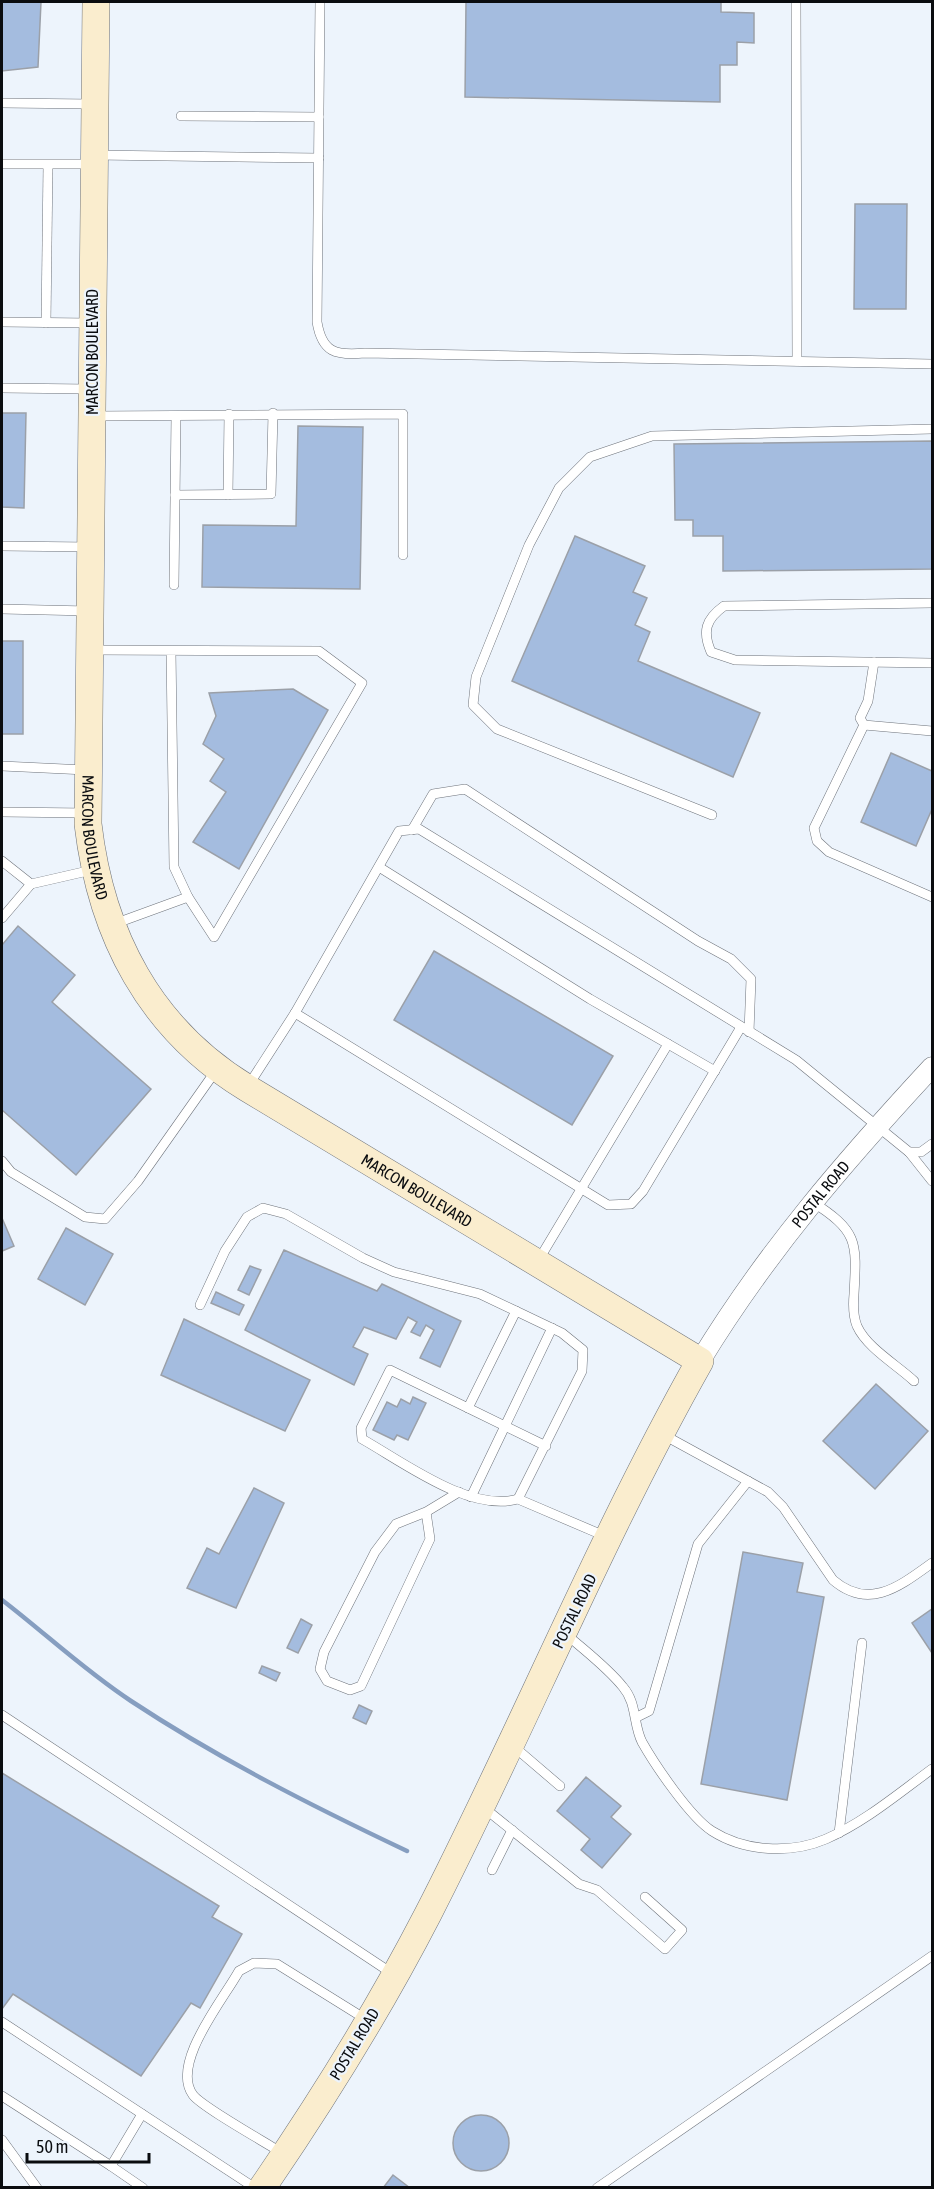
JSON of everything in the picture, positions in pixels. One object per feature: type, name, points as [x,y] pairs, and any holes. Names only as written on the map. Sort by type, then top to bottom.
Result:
[{"type":"street","name":"MARCON BOULEVARD","points":[[96,2],[88,813],[94,870],[110,926],[136,977],[163,1015],[186,1041],[218,1068],[247,1088],[700,1361]]},
{"type":"street","name":"POSTAL ROAD","points":[[262,2187],[285,2155],[369,2021],[395,1975],[511,1744],[660,1433],[700,1361],[756,1274],[811,1201],[933,1067]]},
{"type":"lane","points":[[320,2],[317,322],[320,339],[330,350],[346,355],[933,364]]},
{"type":"lane","points":[[796,2],[797,361]]},
{"type":"lane","points":[[2,103],[95,104]]},
{"type":"lane","points":[[181,116],[319,117]]},
{"type":"lane","points":[[2,164],[48,165],[95,160],[318,158]]},
{"type":"lane","points":[[46,322],[48,165]]},
{"type":"lane","points":[[2,322],[92,322]]},
{"type":"lane","points":[[2,388],[176,416],[273,413],[403,414],[404,555]]},
{"type":"lane","points":[[175,495],[271,494],[273,413]]},
{"type":"lane","points":[[228,495],[229,414]]},
{"type":"lane","points":[[174,585],[176,416]]},
{"type":"lane","points":[[712,815],[497,729],[473,705],[476,677],[480,666],[529,545],[559,488],[590,457],[652,436],[933,429]]},
{"type":"lane","points":[[2,546],[91,547]]},
{"type":"lane","points":[[933,603],[724,606],[710,616],[705,630],[711,652],[735,660],[933,663]]},
{"type":"lane","points":[[2,609],[90,611]]},
{"type":"lane","points":[[90,650],[320,651],[362,683],[214,936],[188,897],[174,867],[171,651]]},
{"type":"lane","points":[[864,725],[860,718],[868,701],[874,662]]},
{"type":"lane","points":[[864,725],[933,731]]},
{"type":"lane","points":[[864,725],[814,828],[817,842],[829,852],[933,897]]},
{"type":"lane","points":[[2,766],[89,770]]},
{"type":"lane","points":[[295,1013],[608,1205],[631,1204],[643,1191],[715,1071],[745,1030],[751,979],[731,959],[698,941],[465,789],[434,794],[412,830]]},
{"type":"lane","points":[[2,812],[88,813]]},
{"type":"lane","points":[[247,1088],[295,1013],[399,831],[418,829],[796,1060],[909,1152],[933,1181]]},
{"type":"lane","points":[[2,861],[31,884]]},
{"type":"lane","points":[[379,867],[715,1071]]},
{"type":"lane","points":[[2,918],[31,884],[94,870]]},
{"type":"lane","points":[[110,926],[188,897]]},
{"type":"lane","points":[[536,1263],[668,1044]]},
{"type":"lane","points":[[2,1161],[11,1172],[86,1217],[105,1219],[138,1181],[218,1068]]},
{"type":"lane","points":[[909,1152],[921,1152],[933,1144]]},
{"type":"lane","points":[[811,1201],[834,1216],[846,1228],[853,1244],[857,1265],[853,1308],[857,1326],[866,1339],[914,1381]]},
{"type":"lane","points":[[200,1305],[225,1251],[247,1217],[263,1208],[286,1214],[363,1258],[393,1272],[480,1294],[552,1328],[583,1350],[582,1371],[518,1499]]},
{"type":"lane","points":[[468,1408],[516,1311]]},
{"type":"lane","points":[[471,1497],[552,1328]]},
{"type":"lane","points":[[546,1446],[390,1370],[361,1428],[362,1439],[459,1492],[483,1502],[504,1503],[518,1499],[610,1538]]},
{"type":"lane","points":[[660,1433],[768,1492],[783,1507],[833,1580],[856,1594],[876,1594],[895,1588],[933,1563]]},
{"type":"lane","points":[[637,1718],[649,1711],[698,1544],[748,1481]]},
{"type":"lane","points":[[426,1512],[430,1539],[361,1686],[350,1690],[327,1681],[320,1669],[324,1652],[375,1552],[396,1524],[426,1512],[459,1492]]},
{"type":"lane","points":[[564,1632],[624,1687],[637,1718],[641,1740],[695,1817],[712,1832],[753,1848],[776,1851],[819,1842],[839,1833],[933,1769]]},
{"type":"lane","points":[[839,1833],[862,1643]]},
{"type":"lane","points":[[2,1715],[395,1975]]},
{"type":"lane","points":[[511,1744],[560,1786]]},
{"type":"lane","points":[[481,1805],[579,1884],[597,1890],[665,1949],[682,1929],[645,1897]]},
{"type":"lane","points":[[492,1870],[512,1830]]},
{"type":"lane","points":[[597,2187],[933,1956]]},
{"type":"lane","points":[[285,2155],[194,2096],[186,2079],[188,2057],[240,1971],[254,1964],[276,1964],[369,2021]]},
{"type":"lane","points":[[2,2022],[255,2187]]},
{"type":"lane","points":[[2,2096],[143,2187]]},
{"type":"lane","points":[[111,2166],[142,2114]]},
{"type":"lane","points":[[2,2140],[37,2187]]},
{"type":"building","points":[[2,2],[41,2],[38,67],[2,71]]},
{"type":"building","points":[[466,2],[721,2],[721,12],[754,13],[754,43],[737,42],[737,65],[720,65],[720,102],[465,97]]},
{"type":"building","points":[[855,204],[907,204],[906,309],[854,309]]},
{"type":"building","points":[[2,413],[26,413],[24,508],[2,507]]},
{"type":"building","points":[[298,426],[363,427],[360,589],[202,587],[203,525],[296,526]]},
{"type":"building","points":[[932,441],[932,569],[723,571],[723,536],[693,536],[693,520],[675,520],[674,444]]},
{"type":"building","points":[[575,536],[645,566],[633,592],[647,598],[635,625],[650,632],[638,661],[760,713],[733,777],[512,681]]},
{"type":"building","points":[[2,641],[23,641],[23,734],[2,734]]},
{"type":"building","points":[[293,689],[328,710],[239,869],[193,842],[226,792],[210,781],[224,759],[203,744],[216,716],[209,693]]},
{"type":"building","points":[[891,753],[932,771],[932,809],[916,846],[861,822]]},
{"type":"building","points":[[18,926],[75,975],[52,1002],[151,1089],[76,1175],[2,1110],[2,945]]},
{"type":"building","points":[[434,951],[613,1056],[572,1125],[394,1020]]},
{"type":"building","points":[[2,1218],[14,1246],[2,1251]]},
{"type":"building","points":[[66,1228],[113,1254],[85,1305],[38,1279]]},
{"type":"building","points":[[284,1250],[377,1291],[382,1284],[461,1321],[440,1367],[420,1358],[434,1330],[426,1325],[420,1336],[411,1332],[417,1322],[408,1317],[396,1339],[364,1327],[353,1347],[368,1354],[354,1385],[245,1330]]},
{"type":"building","points":[[250,1266],[261,1270],[249,1295],[238,1290]]},
{"type":"building","points":[[216,1292],[244,1305],[239,1315],[211,1303]]},
{"type":"building","points":[[184,1319],[310,1380],[285,1431],[161,1375]]},
{"type":"building","points":[[876,1384],[928,1431],[875,1489],[823,1441]]},
{"type":"building","points":[[413,1397],[426,1403],[408,1440],[397,1435],[394,1440],[373,1430],[387,1402],[397,1407],[401,1399],[410,1404]]},
{"type":"building","points":[[254,1488],[284,1503],[236,1608],[187,1588],[207,1548],[219,1554]]},
{"type":"building","points":[[743,1552],[803,1563],[797,1592],[824,1597],[787,1800],[701,1784]]},
{"type":"building","points":[[932,1609],[932,1653],[912,1623]]},
{"type":"building","points":[[301,1619],[312,1625],[298,1653],[287,1648]]},
{"type":"building","points":[[262,1666],[280,1673],[276,1681],[259,1673]]},
{"type":"building","points":[[359,1705],[372,1711],[366,1724],[353,1718]]},
{"type":"building","points":[[2,1773],[219,1906],[212,1917],[242,1934],[200,2008],[191,2003],[141,2076],[13,1994],[2,2009]]},
{"type":"building","points":[[586,1777],[621,1806],[611,1817],[631,1834],[602,1868],[581,1850],[590,1839],[557,1811]]},
{"type":"building","points":[[481,2115],[492,2117],[501,2123],[507,2132],[509,2143],[507,2154],[501,2163],[492,2169],[481,2171],[470,2169],[461,2163],[455,2154],[453,2143],[455,2132],[461,2123],[470,2117]]},
{"type":"building","points":[[393,2175],[410,2188],[383,2188]]},
{"type":"waterway","points":[[2,1600],[97,1677],[164,1722],[266,1781],[407,1851]]}]
